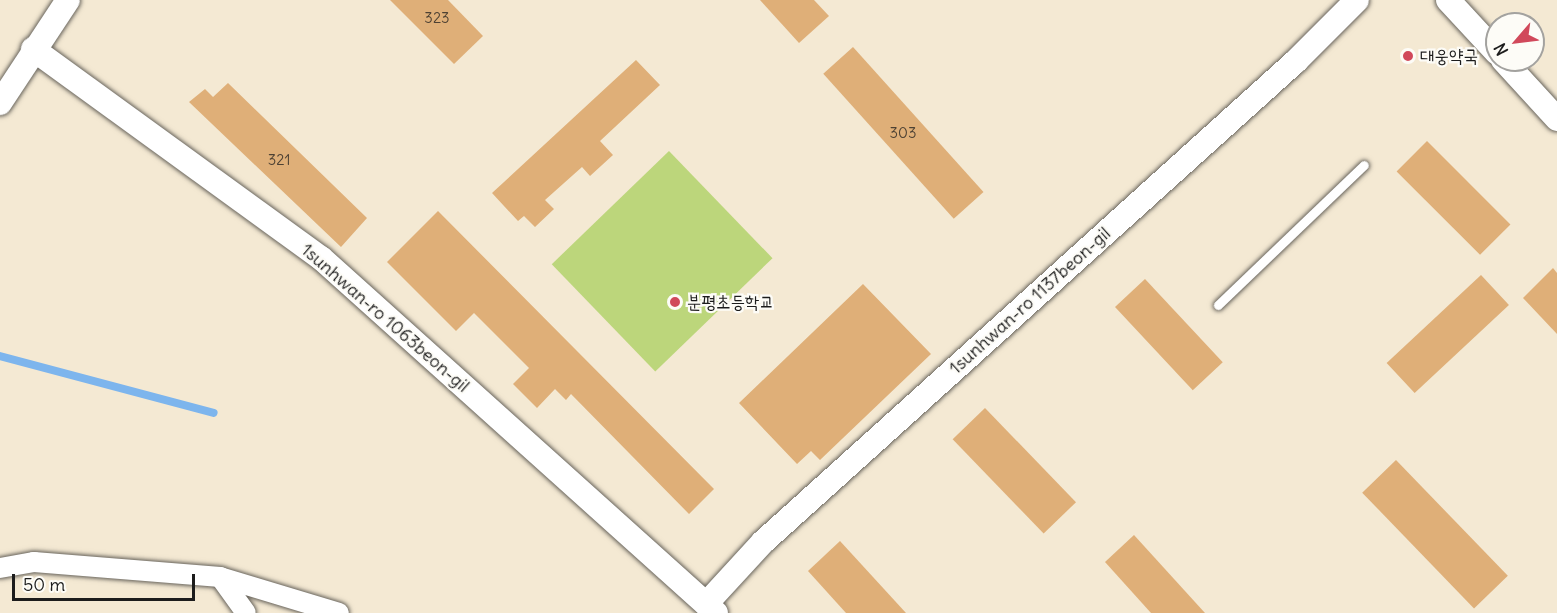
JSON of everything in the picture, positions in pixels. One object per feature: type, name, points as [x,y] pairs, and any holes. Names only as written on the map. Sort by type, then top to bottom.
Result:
[{"type":"street","points":[[0,103],[33,49],[69,0]]},
{"type":"street","name":"1sunhwan-ro 1137beon-gil","points":[[711,609],[763,542],[1296,61],[1357,0]]},
{"type":"street","points":[[1448,0],[1485,40]]},
{"type":"street","name":"1sunhwan-ro 1063beon-gil","points":[[33,49],[321,258],[711,609]]},
{"type":"street","points":[[1514,72],[1557,119]]},
{"type":"street","points":[[0,568],[34,562],[220,577],[339,613]]},
{"type":"street","points":[[220,577],[246,613]]},
{"type":"lane","points":[[1218,305],[1364,165]]},
{"type":"green space","points":[[669,151],[773,258],[655,371],[552,264]]},
{"type":"building","points":[[390,0],[448,0],[483,36],[454,64]]},
{"type":"building","points":[[760,0],[814,0],[829,16],[799,43]]},
{"type":"building","points":[[853,47],[983,192],[954,219],[823,74]]},
{"type":"building","points":[[636,60],[660,85],[600,141],[613,155],[590,176],[582,167],[545,200],[554,209],[535,227],[524,216],[518,221],[492,193]]},
{"type":"building","points":[[228,83],[367,218],[341,247],[189,102],[205,89],[213,97]]},
{"type":"building","points":[[1427,141],[1510,224],[1480,255],[1397,171]]},
{"type":"building","points":[[438,211],[714,489],[689,514],[571,394],[566,400],[555,389],[537,408],[513,384],[529,368],[474,313],[456,331],[387,262]]},
{"type":"building","points":[[1553,268],[1557,273],[1557,334],[1523,298]]},
{"type":"building","points":[[1481,275],[1509,305],[1415,393],[1387,363]]},
{"type":"building","points":[[1145,279],[1223,362],[1193,390],[1115,307]]},
{"type":"building","points":[[863,284],[931,354],[820,460],[811,451],[797,464],[739,403]]},
{"type":"building","points":[[985,408],[1076,502],[1044,533],[953,439]]},
{"type":"building","points":[[1396,460],[1508,576],[1474,608],[1362,493]]},
{"type":"building","points":[[1134,535],[1205,613],[1151,613],[1105,562]]},
{"type":"building","points":[[840,541],[906,613],[846,613],[808,571]]},
{"type":"waterway","points":[[0,356],[214,413]]},
{"type":"place","name":"대웅약국","points":[[1408,56]]},
{"type":"place","name":"분평초등학교","points":[[675,302]]}]
